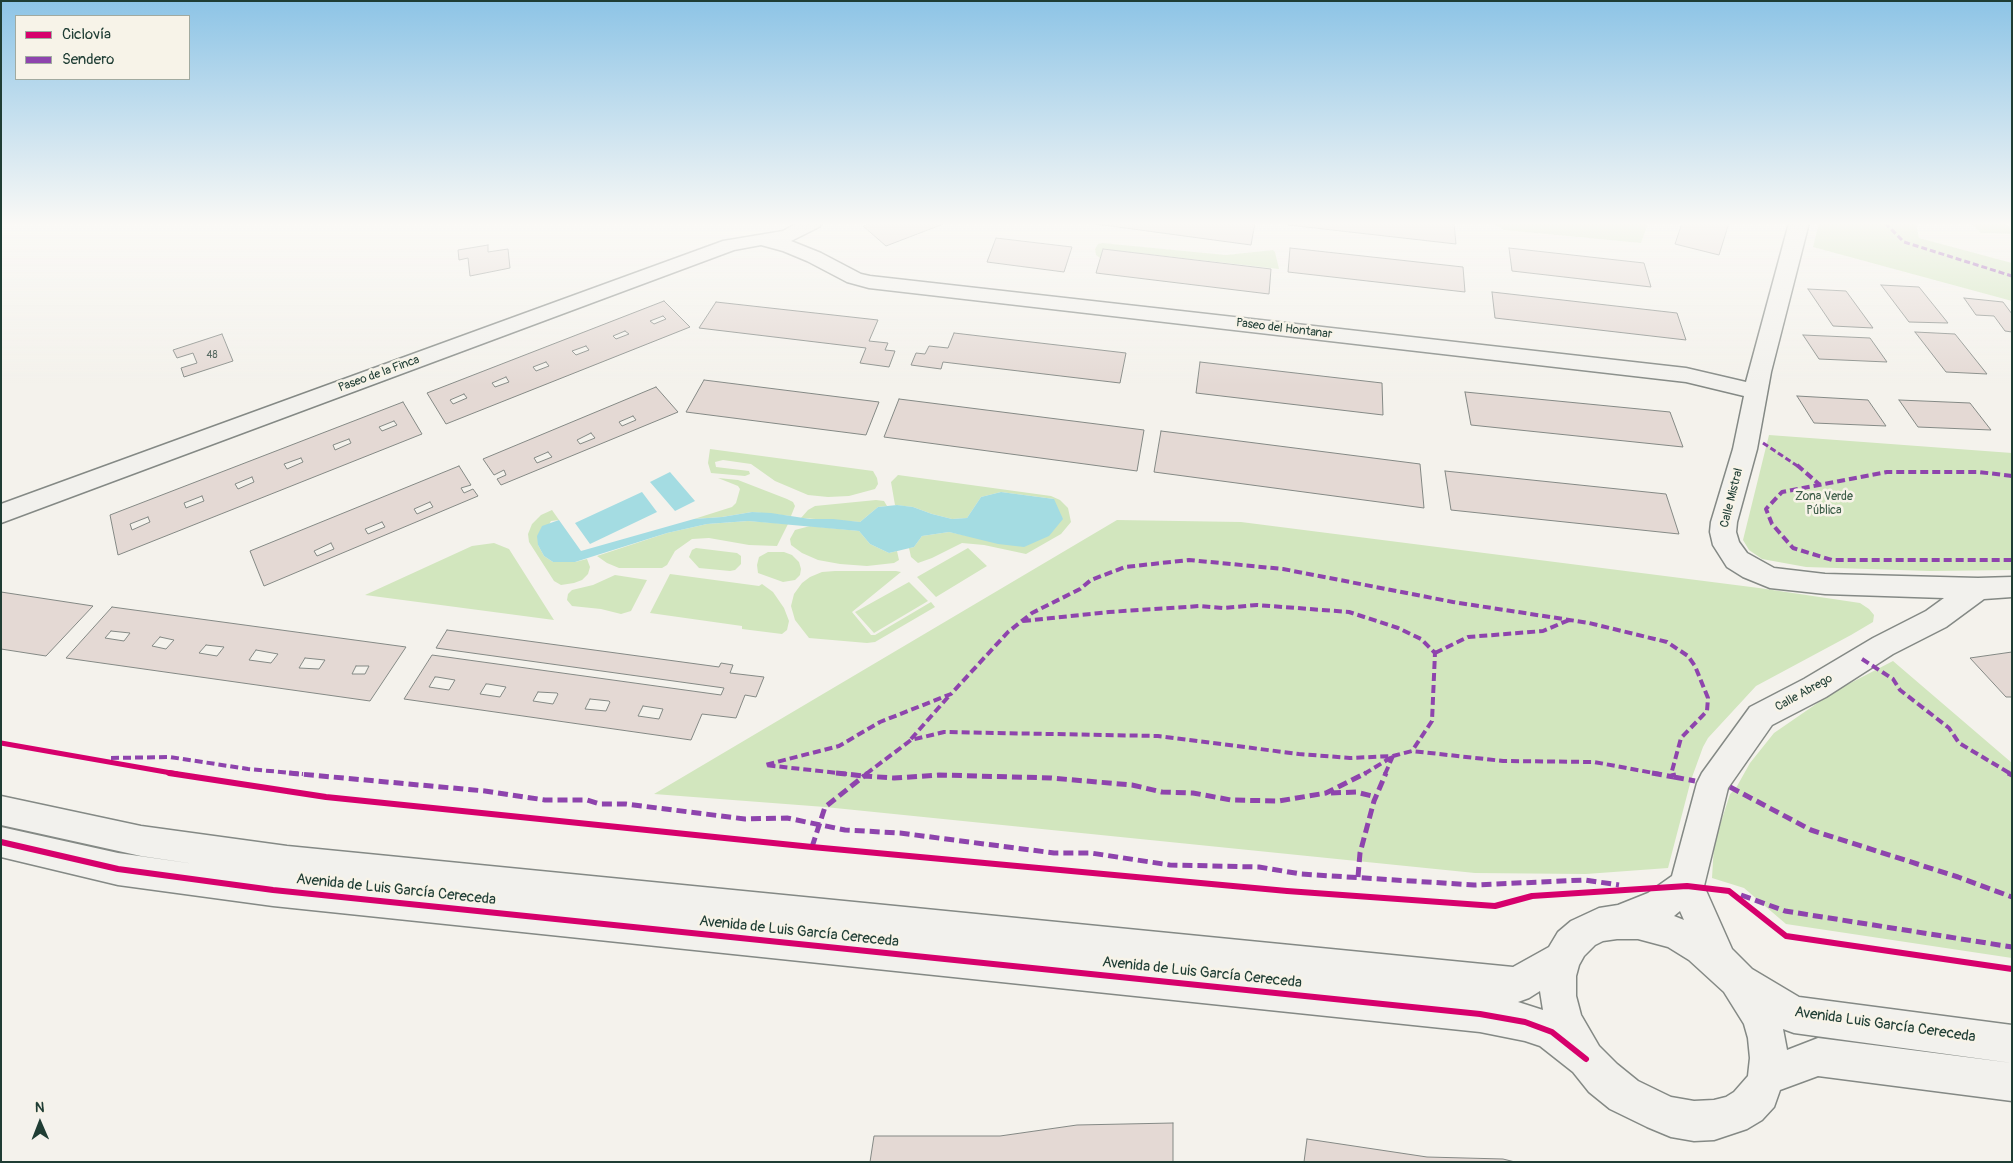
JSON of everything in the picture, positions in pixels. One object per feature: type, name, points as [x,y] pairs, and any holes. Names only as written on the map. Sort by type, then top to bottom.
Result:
[{"type":"street","name":"Paseo de la Finca","points":[[1,497],[627,277]]},
{"type":"street","name":"Paseo de la Finca","points":[[1,514],[643,277]]},
{"type":"street","name":"Paseo del Hontanar","points":[[853,277],[869,282],[1686,375],[1757,392]]},
{"type":"street","name":"Calle Mistral","points":[[1785,277],[1760,372],[1745,449],[1724,527],[1726,545],[1737,560],[1770,578],[1825,584],[1978,589]]},
{"type":"street","points":[[1978,589],[2012,588]]},
{"type":"street","name":"Calle Abrego","points":[[1687,886],[1713,783],[1761,716],[1815,688],[1883,646],[1936,620],[1978,589]]},
{"type":"street","name":"Avenida de Luis García Cereceda","points":[[1,810],[141,841],[288,861],[1481,982],[1516,985],[1562,959]]},
{"type":"street","name":"Avenida de Luis García Cereceda","points":[[1,842],[118,869],[273,890],[1480,1014],[1525,1022],[1552,1032],[1586,1059]]},
{"type":"street","points":[[1617,922],[1660,905],[1687,886],[1728,970]]},
{"type":"street","points":[[1617,922],[1638,922],[1666,930],[1702,948],[1728,970],[1750,998],[1761,1018],[1767,1038],[1769,1058],[1767,1076],[1760,1093],[1748,1106],[1733,1115],[1714,1120],[1694,1121],[1671,1117],[1624,1095],[1586,1059],[1572,1038],[1563,1017],[1558,996],[1558,976],[1562,959],[1571,944],[1583,933],[1599,925],[1617,922]]},
{"type":"street","name":"Avenida Luis García Cereceda","points":[[1728,970],[1794,1015],[2012,1044]]},
{"type":"street","points":[[1767,1076],[1818,1057],[2012,1082]]},
{"type":"green space","points":[[1925,277],[2012,277],[2012,301]]},
{"type":"green space","name":"Zona Verde Pública","points":[[1769,435],[2012,453],[2012,570],[1930,571],[1806,567],[1762,559],[1749,550],[1743,540]]},
{"type":"green space","points":[[710,449],[873,471],[878,484],[875,489],[849,496],[828,497],[808,495],[775,481],[751,464],[723,460],[715,462],[716,467],[749,471],[750,474],[745,476],[711,473],[708,463]]},
{"type":"green space","points":[[898,475],[1051,496],[1060,500],[1068,508],[1071,522],[1061,534],[1026,554],[984,545],[962,543],[918,563],[911,557],[909,548],[914,547],[922,536],[949,532],[973,537],[1054,499],[1001,492],[981,497],[967,518],[952,519],[913,507],[895,505],[891,482]]},
{"type":"green space","points":[[718,478],[738,480],[793,502],[795,506],[791,516],[752,512],[694,519],[732,507],[736,503],[740,489],[738,486]]},
{"type":"green space","points":[[876,500],[884,501],[887,506],[878,507],[860,522],[801,518],[808,510],[815,506]]},
{"type":"green space","points":[[552,510],[559,520],[551,521],[538,545],[544,556],[553,562],[575,562],[587,559],[590,567],[588,574],[582,580],[574,583],[561,585],[554,581],[529,542],[528,534],[532,524],[541,515]]},
{"type":"green space","points":[[1117,520],[1241,522],[1759,588],[1860,603],[1874,615],[1873,622],[1756,686],[1708,738],[1691,780],[1668,868],[1586,874],[1475,873],[825,807],[654,794]]},
{"type":"green space","points":[[748,521],[788,524],[777,546],[749,545],[709,538],[692,539],[675,551],[667,565],[662,568],[619,568],[597,556],[667,533],[707,524]]},
{"type":"green space","points":[[810,526],[859,531],[870,544],[889,553],[897,551],[899,560],[894,563],[867,566],[818,560],[802,553],[791,545],[790,539],[795,530]]},
{"type":"green space","points":[[494,543],[509,549],[554,620],[365,595],[472,546]]},
{"type":"green space","points":[[696,548],[737,553],[741,556],[741,564],[735,570],[730,571],[699,568],[689,557],[692,550]]},
{"type":"green space","points":[[968,548],[987,566],[936,597],[917,577]]},
{"type":"green space","points":[[768,552],[784,552],[792,555],[799,562],[800,575],[795,580],[783,582],[758,573],[759,557]]},
{"type":"green space","points":[[835,571],[901,572],[852,612],[871,635],[875,635],[931,602],[935,607],[875,642],[809,638],[795,620],[791,606],[794,594],[802,583],[810,577],[822,572]]},
{"type":"green space","points":[[670,574],[759,586],[762,584],[773,592],[784,608],[789,621],[787,630],[782,634],[742,629],[742,626],[650,613]]},
{"type":"green space","points":[[615,575],[647,580],[631,611],[621,614],[601,609],[572,606],[567,600],[568,594],[572,590],[593,585]]},
{"type":"green space","points":[[909,582],[928,601],[874,633],[855,612]]},
{"type":"green space","points":[[1893,661],[2012,763],[2012,958],[1786,924],[1744,888],[1712,878],[1714,844],[1730,794],[1736,788],[1750,763],[1774,733],[1835,691]]},
{"type":"water","points":[[670,472],[695,501],[675,511],[650,482]]},
{"type":"water","points":[[642,492],[657,512],[590,544],[575,523]]},
{"type":"water","points":[[1001,492],[1054,499],[1063,519],[1049,536],[1024,547],[998,544],[949,532],[922,536],[914,547],[889,553],[870,544],[859,531],[748,521],[707,524],[667,533],[575,562],[553,562],[544,556],[538,545],[537,536],[542,526],[559,520],[581,551],[694,519],[752,512],[810,519],[860,522],[878,507],[897,505],[913,507],[952,519],[967,518],[981,497]]},
{"type":"building","points":[[1131,277],[1270,277],[1269,294]]},
{"type":"building","points":[[1335,277],[1464,277],[1465,292]]},
{"type":"building","points":[[1566,277],[1648,277],[1651,287]]},
{"type":"building","points":[[1881,285],[1919,287],[1948,323],[1909,322]]},
{"type":"building","points":[[1808,289],[1846,291],[1873,328],[1833,326]]},
{"type":"building","points":[[1492,292],[1677,313],[1686,340],[1495,318]]},
{"type":"building","points":[[1964,298],[2003,302],[2012,314],[2012,332],[2005,331],[1994,316],[1976,315]]},
{"type":"building","points":[[664,301],[690,327],[446,424],[427,393]],"holes":[[[663,316],[666,319],[654,324],[650,321]],[[625,331],[629,334],[616,339],[613,336]],[[586,346],[589,350],[576,355],[572,351]],[[546,362],[549,366],[536,371],[533,367]],[[506,377],[509,382],[495,387],[492,383]],[[464,394],[467,398],[453,404],[450,400]]]},
{"type":"building","points":[[716,302],[878,320],[869,341],[888,343],[885,350],[895,351],[889,367],[860,363],[866,348],[699,328]]},
{"type":"building","points":[[1915,332],[1955,334],[1987,374],[1946,372]]},
{"type":"building","points":[[954,333],[1126,353],[1120,383],[943,362],[941,369],[911,365],[916,353],[925,354],[929,346],[948,348]]},
{"type":"building","points":[[222,334],[233,361],[184,377],[181,368],[197,363],[193,353],[177,358],[173,350]]},
{"type":"building","points":[[1803,335],[1870,338],[1887,362],[1819,359]]},
{"type":"building","points":[[1200,362],[1382,383],[1383,415],[1196,393]]},
{"type":"building","points":[[704,380],[879,402],[866,435],[686,412]]},
{"type":"building","points":[[656,387],[678,412],[501,485],[497,479],[506,475],[504,470],[494,475],[483,459]],"holes":[[[633,416],[636,420],[622,426],[619,422]],[[591,433],[595,438],[580,444],[577,440]],[[548,452],[552,457],[537,463],[534,458]]]},
{"type":"building","points":[[1465,392],[1670,412],[1683,447],[1471,425]]},
{"type":"building","points":[[1797,396],[1868,400],[1886,426],[1814,423]]},
{"type":"building","points":[[899,399],[1144,430],[1137,471],[884,437]]},
{"type":"building","points":[[1899,400],[1970,403],[1991,430],[1918,427]]},
{"type":"building","points":[[403,402],[422,434],[118,555],[110,515]],"holes":[[[394,421],[397,425],[382,431],[379,427]],[[349,439],[351,443],[335,450],[333,445]],[[301,458],[303,462],[287,469],[284,464]],[[252,477],[254,482],[238,489],[235,484]],[[202,496],[204,501],[186,508],[184,503]],[[148,517],[150,522],[132,530],[130,524]]]},
{"type":"building","points":[[1161,431],[1420,464],[1424,508],[1154,472]]},
{"type":"building","points":[[459,466],[471,485],[461,488],[464,493],[473,489],[478,496],[264,586],[250,551]],"holes":[[[430,502],[433,507],[417,514],[414,509]],[[382,522],[385,527],[368,534],[365,529]],[[331,543],[334,549],[317,556],[314,551]]]},
{"type":"building","points":[[1445,471],[1666,494],[1679,534],[1451,510]]},
{"type":"building","points":[[1,592],[93,606],[46,656],[1,649]]},
{"type":"building","points":[[112,607],[406,647],[370,701],[66,658]],"holes":[[[111,631],[130,633],[124,641],[105,638]],[[160,637],[174,640],[166,649],[152,646]],[[206,645],[224,647],[217,656],[199,653]],[[256,650],[278,654],[271,663],[249,660]],[[305,658],[325,660],[319,669],[299,668]],[[356,666],[369,666],[365,674],[352,674]]]},
{"type":"building","points":[[447,630],[719,667],[721,663],[733,665],[730,673],[764,677],[756,697],[745,695],[736,718],[702,714],[691,740],[404,699],[432,655],[721,695],[724,688],[436,648]],"holes":[[[435,677],[455,680],[449,690],[429,687]],[[486,684],[506,687],[500,697],[480,694]],[[538,692],[558,694],[553,704],[533,701]],[[590,699],[609,701],[606,711],[585,709]],[[643,706],[663,709],[659,719],[638,716]]]},
{"type":"building","points":[[2012,652],[2012,697],[2006,697],[1970,658]]},
{"type":"building","points":[[1173,1123],[1173,1162],[870,1162],[874,1136],[1000,1136],[1077,1125]]},
{"type":"building","points":[[1307,1139],[1427,1157],[1503,1159],[1515,1162],[1304,1162]]},
{"type":"marked path","points":[[1763,443],[1800,467],[1820,485]]},
{"type":"marked path","points":[[2012,476],[1979,472],[1887,472],[1782,492],[1766,509],[1772,524],[1793,548],[1832,560],[2012,560]]},
{"type":"marked path","points":[[1674,777],[1672,771],[1681,738],[1707,711],[1708,698],[1695,666],[1688,656],[1667,642],[1589,623],[1453,602],[1283,569],[1189,560],[1125,567],[1091,580],[1080,589],[1032,613],[1008,632],[951,694],[880,722],[839,746],[765,765],[864,776],[911,740],[944,732],[1158,736],[1299,754],[1350,758],[1393,756],[1412,751],[1503,761],[1594,762],[1695,781]]},
{"type":"marked path","points":[[1023,621],[1109,612],[1200,606],[1223,608],[1257,605],[1349,612],[1398,628],[1421,639],[1435,653],[1432,721],[1412,751]]},
{"type":"marked path","points":[[1435,653],[1468,637],[1543,631],[1569,620]]},
{"type":"marked path","points":[[1862,659],[1893,679],[1900,690],[1949,728],[1959,743],[2012,775]]},
{"type":"marked path","points":[[911,739],[949,696]]},
{"type":"marked path","points":[[1358,877],[1360,853],[1374,801],[1393,756]]},
{"type":"marked path","points":[[111,758],[170,757],[248,769],[485,791],[545,800],[587,800],[600,804],[626,804],[745,819],[787,818],[845,830],[900,833],[1054,853],[1091,853],[1170,865],[1259,867],[1301,874],[1474,885],[1585,880],[1619,885]]},
{"type":"marked path","points":[[812,847],[825,807],[864,776],[894,778],[939,775],[1051,778],[1132,785],[1162,792],[1193,793],[1231,800],[1279,801],[1326,793],[1358,778],[1392,757]]},
{"type":"marked path","points":[[1730,787],[1811,830],[1958,877],[2012,897]]},
{"type":"marked path","points":[[1331,793],[1356,792],[1376,797]]},
{"type":"marked path","points":[[1741,895],[1785,911],[2012,947]]},
{"type":"cycle path","points":[[1,743],[131,767],[326,797],[812,847],[1287,891],[1495,906],[1532,896],[1687,886],[1729,891],[1786,936],[2012,969]]},
{"type":"cycle path","points":[[1,842],[118,869],[273,890],[1480,1014],[1525,1022],[1552,1032],[1586,1059]]}]
